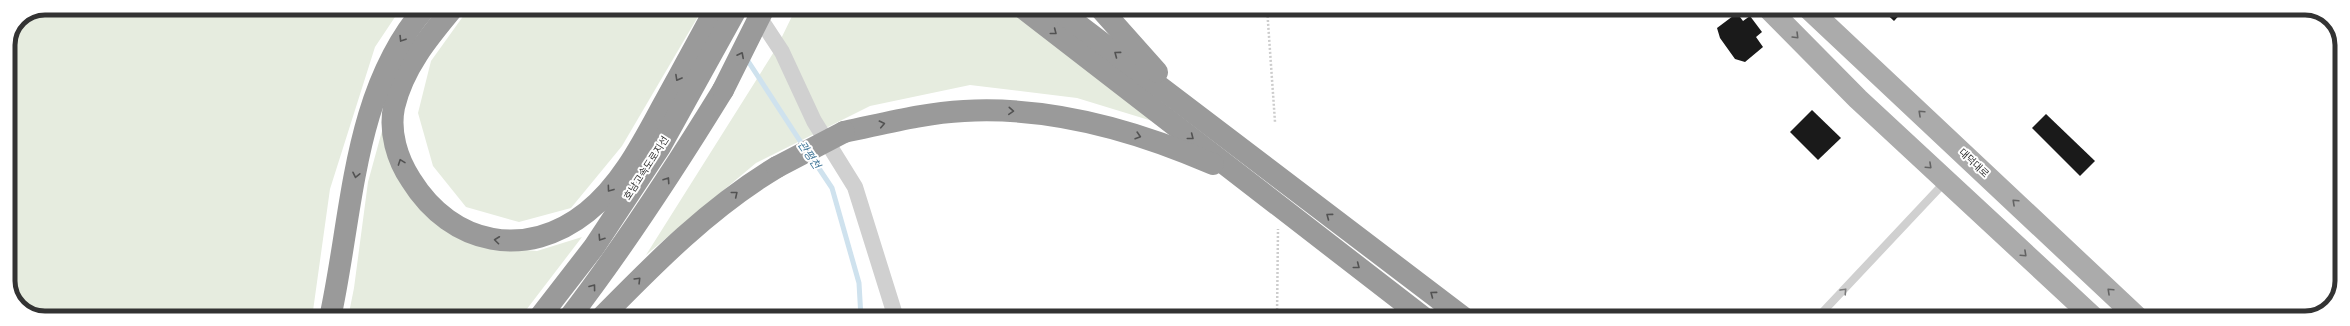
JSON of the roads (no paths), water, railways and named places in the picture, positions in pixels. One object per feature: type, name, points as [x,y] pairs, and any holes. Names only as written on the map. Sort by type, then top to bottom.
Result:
[{"type":"highway","points":[[331,311],[355,176],[374,99],[390,59],[403,36],[420,15]]},
{"type":"highway","points":[[448,15],[420,50],[406,73],[394,108],[393,126],[395,145],[402,166],[428,203],[455,225],[473,234],[491,239],[513,241],[549,235],[569,225],[605,197],[703,53],[714,15]]},
{"type":"highway","name":"호남고속도로지선","points":[[544,311],[594,247],[660,148],[703,53],[732,15]]},
{"type":"highway","points":[[574,311],[634,230],[677,166],[723,90],[760,15]]},
{"type":"highway","points":[[1032,15],[1415,311]]},
{"type":"highway","points":[[1065,15],[1455,311]]},
{"type":"highway","points":[[1106,15],[1169,85],[1215,129]]},
{"type":"highway","points":[[608,311],[691,229],[741,189],[777,167],[844,132],[928,115],[963,111],[1039,113],[1117,129],[1153,140],[1219,167],[1260,190]]},
{"type":"main road","points":[[1775,15],[1858,99],[2086,311]]},
{"type":"main road","name":"대덕대로","points":[[1815,15],[2131,311]]},
{"type":"street","points":[[758,15],[782,52],[814,122],[855,187],[894,311]]},
{"type":"lane","points":[[1823,311],[1946,182]]},
{"type":"waterway","name":"관평천","points":[[746,58],[804,147]]},
{"type":"waterway","name":"관평천","points":[[810,155],[832,188],[859,283],[861,311]]}]
